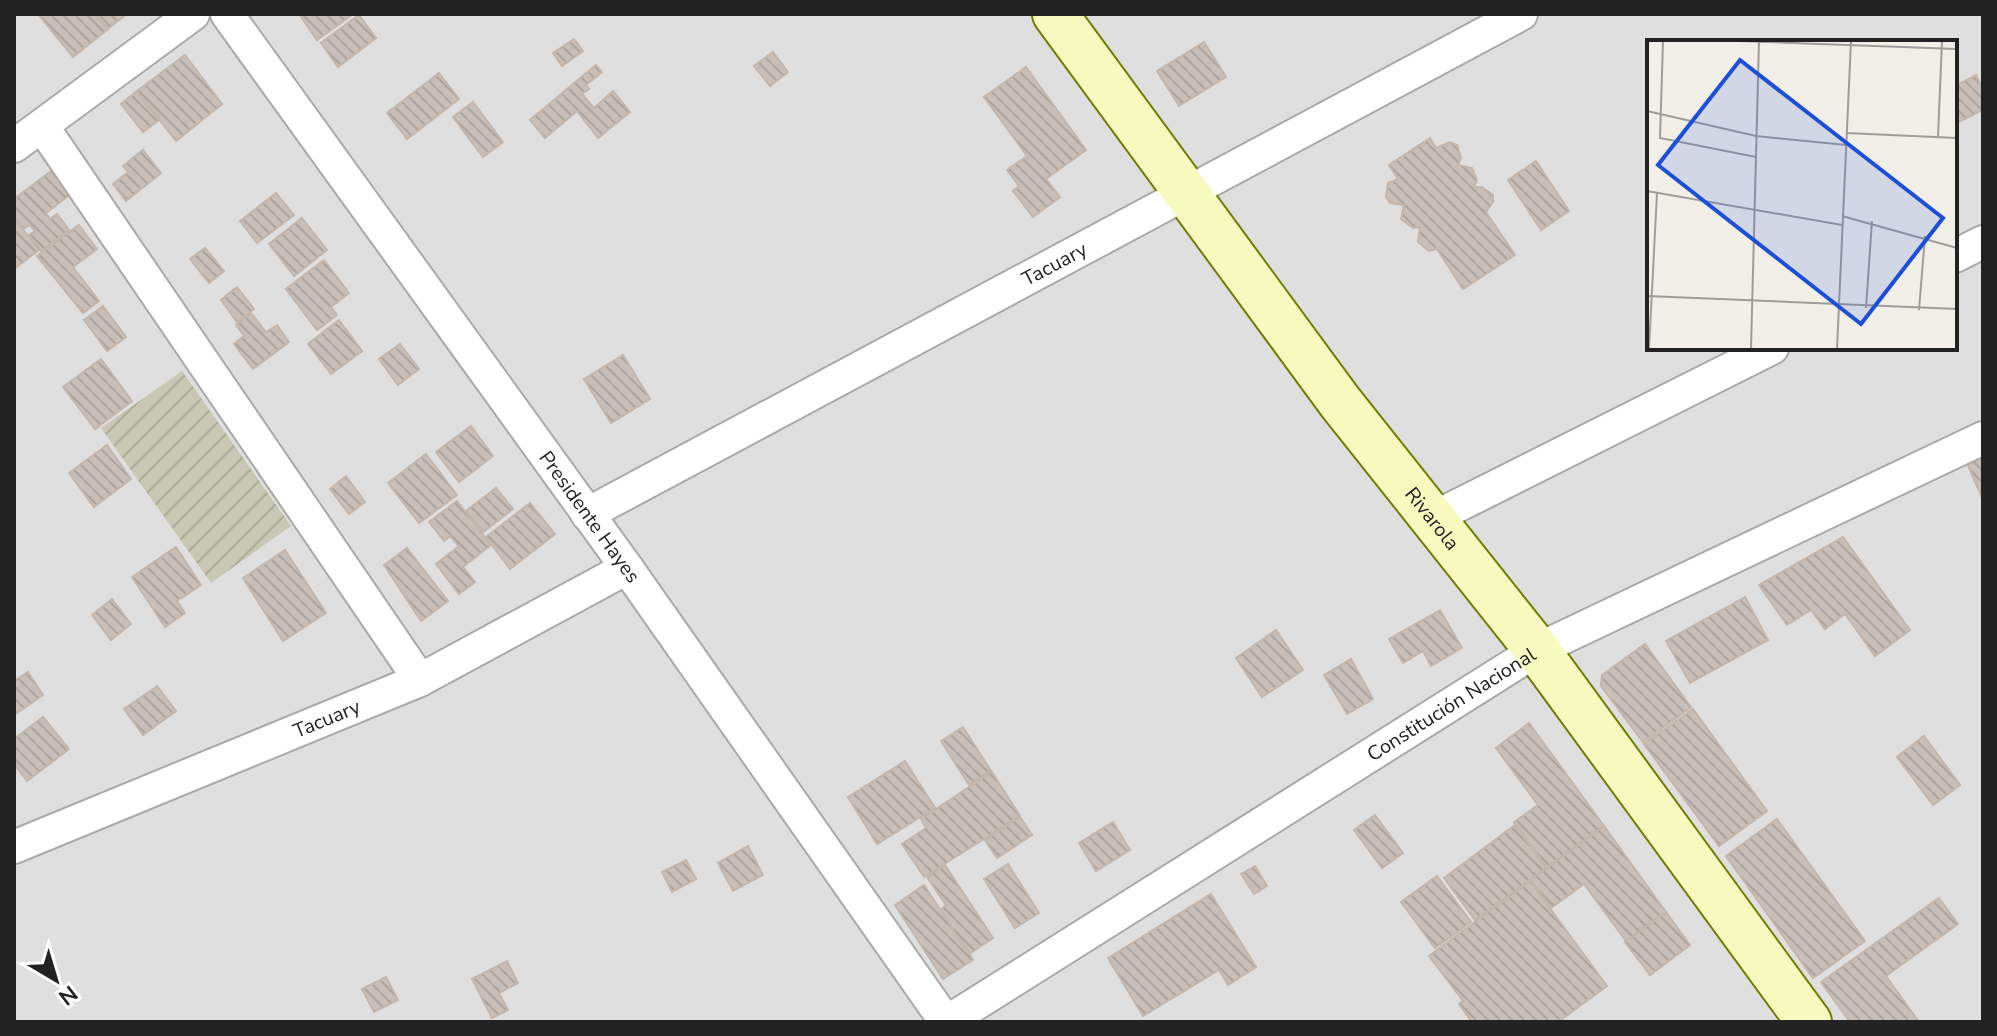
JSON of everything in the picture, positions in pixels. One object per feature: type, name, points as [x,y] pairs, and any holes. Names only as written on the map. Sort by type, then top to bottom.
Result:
[{"type":"street","points":[[14,146],[193,14]]},
{"type":"street","name":"Presidente Hayes","points":[[227,14],[627,568],[946,1022]]},
{"type":"street","name":"Rivarola","points":[[1055,14],[1340,402],[1537,650],[1809,1022]]},
{"type":"street","name":"Tacuary","points":[[587,514],[1521,14]]},
{"type":"street","points":[[42,126],[420,680]]},
{"type":"street","points":[[1957,255],[1983,242]]},
{"type":"street","points":[[1433,518],[1768,350]]},
{"type":"street","name":"Constitución Nacional","points":[[946,1022],[1537,650],[1983,438]]},
{"type":"street","name":"Tacuary","points":[[19,836],[420,680],[627,568]]},
{"type":"shaded area","points":[[14,14],[1983,14],[1983,1022],[14,1022]]},
{"type":"shaded area","points":[[182,371],[291,526],[211,583],[101,428]]},
{"type":"building","points":[[38,14],[96,14],[108,29],[73,57]]},
{"type":"building","points":[[97,14],[127,14],[109,28]]},
{"type":"building","points":[[299,14],[353,14],[317,40]]},
{"type":"building","points":[[359,15],[376,38],[338,67],[321,43]]},
{"type":"building","points":[[574,39],[583,51],[562,66],[553,53]]},
{"type":"building","points":[[1204,42],[1226,77],[1179,106],[1157,71]]},
{"type":"building","points":[[773,52],[788,72],[770,86],[754,66]]},
{"type":"building","points":[[185,55],[222,104],[176,141],[137,91]]},
{"type":"building","points":[[596,65],[602,72],[586,85],[589,89],[582,94],[594,108],[613,91],[630,112],[598,138],[577,111],[545,138],[530,120]]},
{"type":"building","points":[[1026,67],[1086,150],[1046,179],[1060,197],[1033,217],[1013,191],[1019,186],[1007,170],[1027,156],[984,97]]},
{"type":"building","points":[[439,73],[459,99],[407,139],[387,113]]},
{"type":"building","points":[[1976,75],[1983,90],[1983,110],[1957,123],[1957,85]]},
{"type":"building","points":[[137,91],[159,120],[143,132],[121,104]]},
{"type":"building","points":[[473,102],[503,142],[483,157],[453,117]]},
{"type":"building","points":[[1430,138],[1436,148],[1450,142],[1457,145],[1461,158],[1458,165],[1472,168],[1477,180],[1474,187],[1482,187],[1493,195],[1493,202],[1486,212],[1515,255],[1463,289],[1437,249],[1429,251],[1418,242],[1420,227],[1413,228],[1401,219],[1404,205],[1390,203],[1386,197],[1388,183],[1398,179],[1389,165]]},
{"type":"building","points":[[143,150],[161,173],[126,201],[113,184],[128,172],[123,166]]},
{"type":"building","points":[[1536,161],[1569,211],[1541,230],[1508,180]]},
{"type":"building","points":[[54,169],[72,193],[46,213],[50,219],[57,214],[69,230],[41,251],[29,235],[35,231],[30,225],[24,229],[14,216],[14,199]]},
{"type":"building","points":[[276,193],[294,215],[257,243],[240,221]]},
{"type":"building","points":[[14,218],[39,250],[14,269]]},
{"type":"building","points":[[302,218],[327,250],[294,276],[269,244]]},
{"type":"building","points":[[79,225],[97,249],[73,267],[99,301],[83,313],[37,256]]},
{"type":"building","points":[[205,248],[224,271],[209,283],[190,259]]},
{"type":"building","points":[[324,260],[349,293],[331,307],[337,315],[317,330],[286,289]]},
{"type":"building","points":[[237,287],[254,309],[237,322],[221,300]]},
{"type":"building","points":[[103,306],[126,337],[107,351],[84,320]]},
{"type":"building","points":[[251,313],[266,332],[277,325],[289,342],[253,369],[234,344],[244,336],[236,325]]},
{"type":"building","points":[[339,320],[362,351],[331,374],[308,344]]},
{"type":"building","points":[[400,344],[419,369],[398,385],[379,359]]},
{"type":"building","points":[[623,355],[650,399],[611,423],[584,379]]},
{"type":"building","points":[[101,359],[132,401],[95,429],[63,387]]},
{"type":"building","points":[[471,426],[493,456],[459,482],[436,452]]},
{"type":"building","points":[[107,445],[131,479],[94,507],[69,473]]},
{"type":"building","points":[[1983,453],[1983,500],[1966,461]]},
{"type":"building","points":[[426,454],[457,495],[419,523],[388,483]]},
{"type":"building","points":[[346,476],[365,502],[349,514],[330,489]]},
{"type":"building","points":[[496,488],[513,509],[483,532],[466,511]]},
{"type":"building","points":[[457,501],[491,545],[463,567],[475,582],[459,594],[436,564],[459,546],[450,536],[444,541],[429,522]]},
{"type":"building","points":[[530,503],[555,534],[510,569],[486,537]]},
{"type":"building","points":[[1843,537],[1910,630],[1875,656],[1845,614],[1825,629],[1811,610],[1787,625],[1759,585]]},
{"type":"building","points":[[176,547],[201,585],[177,601],[185,613],[165,627],[132,577]]},
{"type":"building","points":[[407,548],[448,601],[421,621],[384,565]]},
{"type":"building","points":[[285,550],[326,613],[283,641],[243,578]]},
{"type":"building","points":[[1745,597],[1768,640],[1690,683],[1666,641]]},
{"type":"building","points":[[112,599],[131,624],[111,640],[92,615]]},
{"type":"building","points":[[1440,610],[1462,648],[1431,666],[1423,651],[1403,663],[1389,639]]},
{"type":"building","points":[[1276,630],[1303,670],[1262,697],[1236,658]]},
{"type":"building","points":[[1645,644],[1691,707],[1643,742],[1601,686],[1602,675]]},
{"type":"building","points":[[1351,659],[1373,699],[1347,714],[1324,675]]},
{"type":"building","points":[[28,672],[43,695],[14,715],[14,681]]},
{"type":"building","points":[[157,686],[176,711],[143,735],[124,709]]},
{"type":"building","points":[[1693,709],[1767,811],[1719,846],[1644,744]]},
{"type":"building","points":[[43,717],[69,749],[27,781],[14,764],[14,739]]},
{"type":"building","points":[[1529,723],[1604,826],[1547,867],[1514,822],[1538,805],[1496,748]]},
{"type":"building","points":[[963,727],[991,771],[969,785],[941,741]]},
{"type":"building","points":[[1924,736],[1960,785],[1933,805],[1897,757]]},
{"type":"building","points":[[905,761],[935,808],[877,844],[848,797]]},
{"type":"building","points":[[992,772],[1020,816],[924,877],[902,844],[926,828],[921,819]]},
{"type":"building","points":[[1375,815],[1403,853],[1382,868],[1354,830]]},
{"type":"building","points":[[1020,817],[1032,835],[997,858],[985,840]]},
{"type":"building","points":[[1777,819],[1865,941],[1813,978],[1726,856]]},
{"type":"building","points":[[1113,822],[1130,850],[1096,871],[1079,843]]},
{"type":"building","points":[[1515,825],[1546,868],[1475,920],[1444,878]]},
{"type":"building","points":[[1604,826],[1666,912],[1626,941],[1584,884],[1551,908],[1531,880]]},
{"type":"building","points":[[748,846],[763,875],[733,891],[718,863]]},
{"type":"building","points":[[686,860],[696,879],[672,892],[662,872]]},
{"type":"building","points":[[1008,864],[1039,913],[1015,928],[984,879]]},
{"type":"building","points":[[945,865],[993,938],[969,954],[940,910],[946,905],[927,877]]},
{"type":"building","points":[[1255,866],[1267,886],[1254,894],[1241,874]]},
{"type":"building","points":[[1437,876],[1471,922],[1435,948],[1401,902]]},
{"type":"building","points":[[1530,881],[1607,986],[1558,1022],[1472,1022],[1459,1004],[1463,1001],[1429,956]]},
{"type":"building","points":[[924,885],[973,960],[943,979],[895,905]]},
{"type":"building","points":[[1211,894],[1256,967],[1228,985],[1219,970],[1143,1016],[1108,958]]},
{"type":"building","points":[[1939,898],[1958,924],[1886,976],[1919,1022],[1850,1022],[1821,982]]},
{"type":"building","points":[[1666,912],[1690,945],[1650,975],[1625,942]]},
{"type":"building","points":[[507,961],[518,983],[499,993],[508,1010],[492,1018],[472,979]]},
{"type":"building","points":[[386,977],[398,1000],[374,1012],[362,989]]}]
